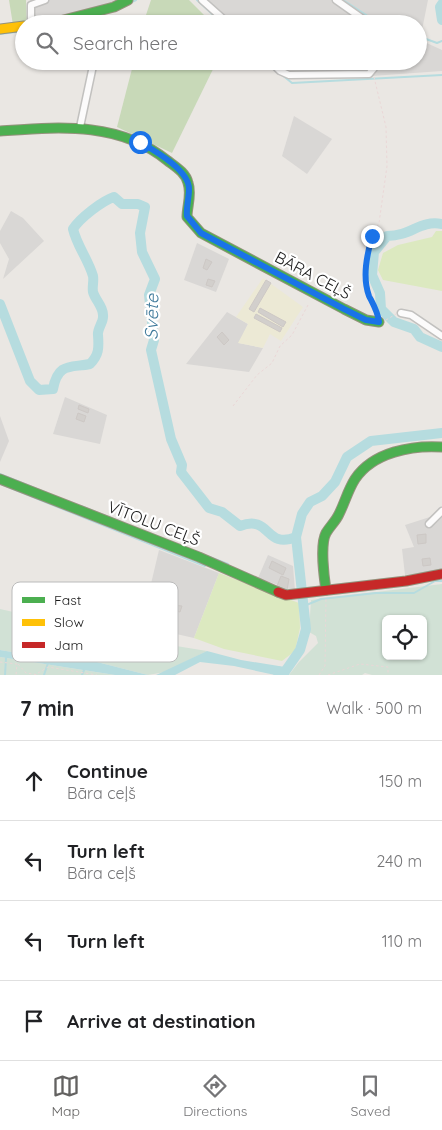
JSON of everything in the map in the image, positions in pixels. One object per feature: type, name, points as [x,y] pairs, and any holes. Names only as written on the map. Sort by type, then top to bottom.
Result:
[{"type":"street","points":[[31,15],[31,5],[45,0]]},
{"type":"street","points":[[83,15],[114,7],[128,0]]},
{"type":"street","points":[[202,0],[219,15]]},
{"type":"street","points":[[336,0],[357,15]]},
{"type":"street","points":[[0,30],[15,28]]},
{"type":"street","points":[[80,126],[92,70]]},
{"type":"street","points":[[279,70],[289,75],[369,74],[372,70]]},
{"type":"street","name":"BĀRA CEĻŠ","points":[[0,131],[80,126],[105,130],[140,142],[161,156],[188,180],[187,216],[201,233],[366,320],[381,322]]},
{"type":"street","points":[[399,314],[411,315],[442,336]]},
{"type":"street","points":[[442,446],[426,446],[404,450],[366,466],[350,486],[337,521],[325,534],[323,577],[326,592],[406,582],[442,574]]},
{"type":"street","name":"VĪTOLU CEĻŠ","points":[[0,479],[199,557],[276,592],[296,595],[326,592]]},
{"type":"street","points":[[429,524],[442,511]]},
{"type":"path","points":[[374,77],[386,127],[387,166],[380,223],[372,236],[366,260],[369,294],[381,322],[399,314]]},
{"type":"path","points":[[233,406],[257,374],[272,363],[280,346],[292,335],[308,305]]},
{"type":"path","points":[[320,675],[325,666],[326,592]]},
{"type":"path","points":[[0,662],[17,664],[26,673],[39,674],[48,667],[97,675]]},
{"type":"path","points":[[16,675],[17,664]]},
{"type":"path","points":[[328,675],[360,664],[388,667],[388,675]]},
{"type":"shaded area","points":[[30,0],[123,0],[69,15],[32,15]]},
{"type":"shaded area","points":[[200,0],[428,0],[425,15],[216,15]]},
{"type":"shaded area","points":[[427,43],[442,50],[442,71],[372,76],[285,77],[277,70],[427,70]]},
{"type":"shaded area","points":[[294,116],[332,139],[307,174],[282,156]]},
{"type":"shaded area","points":[[11,211],[23,218],[44,241],[3,279],[9,259],[0,243],[0,231]]},
{"type":"shaded area","points":[[197,243],[229,259],[216,292],[184,280]]},
{"type":"shaded area","points":[[263,278],[303,307],[281,341],[270,334],[263,348],[238,343],[248,324],[236,317]]},
{"type":"shaded area","points":[[227,312],[248,324],[239,343],[263,348],[249,372],[186,364]]},
{"type":"shaded area","points":[[65,397],[107,415],[100,444],[53,434]]},
{"type":"shaded area","points":[[0,416],[9,441],[0,462]]},
{"type":"shaded area","points":[[433,516],[437,522],[442,517],[442,571],[405,575],[402,549],[414,547],[405,525]]},
{"type":"shaded area","points":[[159,550],[219,573],[194,638],[178,634],[178,582],[151,582]]},
{"type":"shaded area","points":[[268,555],[293,566],[295,591],[258,578]]},
{"type":"green space","points":[[9,0],[26,0],[27,15],[15,15],[15,25],[13,25]]},
{"type":"green space","points":[[151,0],[189,0],[204,15],[146,15]]},
{"type":"green space","points":[[132,70],[213,70],[172,153],[117,127]]},
{"type":"green space","points":[[436,231],[442,231],[442,291],[383,280],[378,270],[383,253],[398,245],[432,237]]},
{"type":"green space","points":[[219,573],[299,603],[300,628],[295,651],[282,661],[224,649],[194,638]]},
{"type":"green space","points":[[442,584],[442,675],[372,675],[365,673],[362,675],[289,675],[318,643],[316,636],[309,632],[311,600]]},
{"type":"green space","points":[[0,609],[12,612],[12,652],[0,650]]},
{"type":"green space","points":[[178,646],[207,651],[165,672],[148,675],[97,662],[178,662]]},
{"type":"green space","points":[[0,657],[12,659],[12,662],[32,662],[115,675],[0,675]]},
{"type":"water","points":[[0,650],[12,652],[12,659],[0,657]]},
{"type":"water","points":[[207,651],[241,660],[285,667],[288,669],[289,675],[275,675],[234,666],[200,662],[175,675],[156,675]]},
{"type":"water","points":[[32,662],[97,662],[148,675],[115,675]]},
{"type":"building","points":[[206,259],[212,262],[207,270],[203,268]]},
{"type":"building","points":[[208,279],[215,281],[212,287],[206,285]]},
{"type":"building","points":[[266,280],[271,283],[254,312],[249,309]]},
{"type":"building","points":[[260,308],[286,322],[283,327],[258,312]]},
{"type":"building","points":[[256,314],[282,328],[280,332],[254,318]]},
{"type":"building","points":[[222,332],[229,340],[224,345],[217,337]]},
{"type":"building","points":[[79,405],[89,409],[88,413],[78,409]]},
{"type":"building","points":[[78,413],[86,416],[84,422],[76,419]]},
{"type":"building","points":[[426,534],[426,543],[418,544],[417,535]]},
{"type":"building","points":[[430,558],[431,565],[423,566],[422,559]]},
{"type":"building","points":[[272,561],[286,568],[283,575],[269,568]]},
{"type":"building","points":[[281,576],[289,579],[287,590],[277,586]]},
{"type":"building","points":[[178,606],[182,606],[180,612],[178,612]]},
{"type":"waterway","points":[[130,3],[136,0]]},
{"type":"waterway","points":[[197,0],[213,15]]},
{"type":"waterway","points":[[343,0],[366,15]]},
{"type":"waterway","name":"Svēte","points":[[442,4],[440,7],[442,20]]},
{"type":"waterway","points":[[0,34],[15,32]]},
{"type":"waterway","points":[[427,39],[437,43],[442,41]]},
{"type":"waterway","points":[[276,70],[292,83],[442,75]]},
{"type":"waterway","name":"Svēte","points":[[0,304],[30,381],[39,390],[53,389],[55,380],[62,370],[90,364],[93,361],[98,351],[98,333],[103,319],[102,310],[93,292],[93,276],[73,229],[92,210],[114,197],[122,204],[138,204],[145,207],[140,233],[142,252],[155,279],[149,295],[154,340],[151,350],[171,439],[182,465],[181,472],[209,508],[222,512],[240,526],[257,524],[279,539],[286,540],[296,537],[302,514],[310,502],[322,496],[335,482],[347,457],[371,441],[442,433]]},
{"type":"waterway","name":"Svēte","points":[[442,224],[427,224],[403,234],[387,236],[374,252],[372,275],[380,293],[381,309],[394,322],[414,329],[420,337],[442,347]]},
{"type":"waterway","points":[[0,474],[47,493]]},
{"type":"waterway","points":[[0,484],[205,566]]},
{"type":"waterway","points":[[81,506],[121,522]]},
{"type":"waterway","points":[[277,671],[284,673],[300,650],[306,629],[296,537]]},
{"type":"waterway","points":[[207,556],[228,564]]},
{"type":"waterway","points":[[304,606],[321,599],[376,593],[414,593],[435,581],[442,581]]},
{"type":"waterway","points":[[5,675],[6,658]]},
{"type":"waterway","points":[[44,675],[48,663]]},
{"type":"waterway","name":"Svēte","points":[[82,675],[85,668]]},
{"type":"traffic: fast","points":[[83,15],[114,7],[128,0]]},
{"type":"traffic: fast","points":[[0,131],[44,128],[88,130],[109,133],[149,148],[185,176],[190,191],[187,217],[201,233],[344,309],[366,320],[379,322]]},
{"type":"traffic: fast","points":[[326,590],[323,561],[324,538],[338,517],[355,479],[372,462],[383,456],[418,447],[442,447]]},
{"type":"traffic: fast","points":[[0,479],[199,557],[278,592]]},
{"type":"traffic: slow","points":[[0,29],[15,27]]},
{"type":"traffic: jam","points":[[278,592],[286,595],[406,581],[442,574]]},
{"type":"route","points":[[140,142],[161,156],[188,180],[187,216],[201,233],[344,309],[366,320],[379,322],[369,294],[366,270],[366,260],[372,236]]}]
